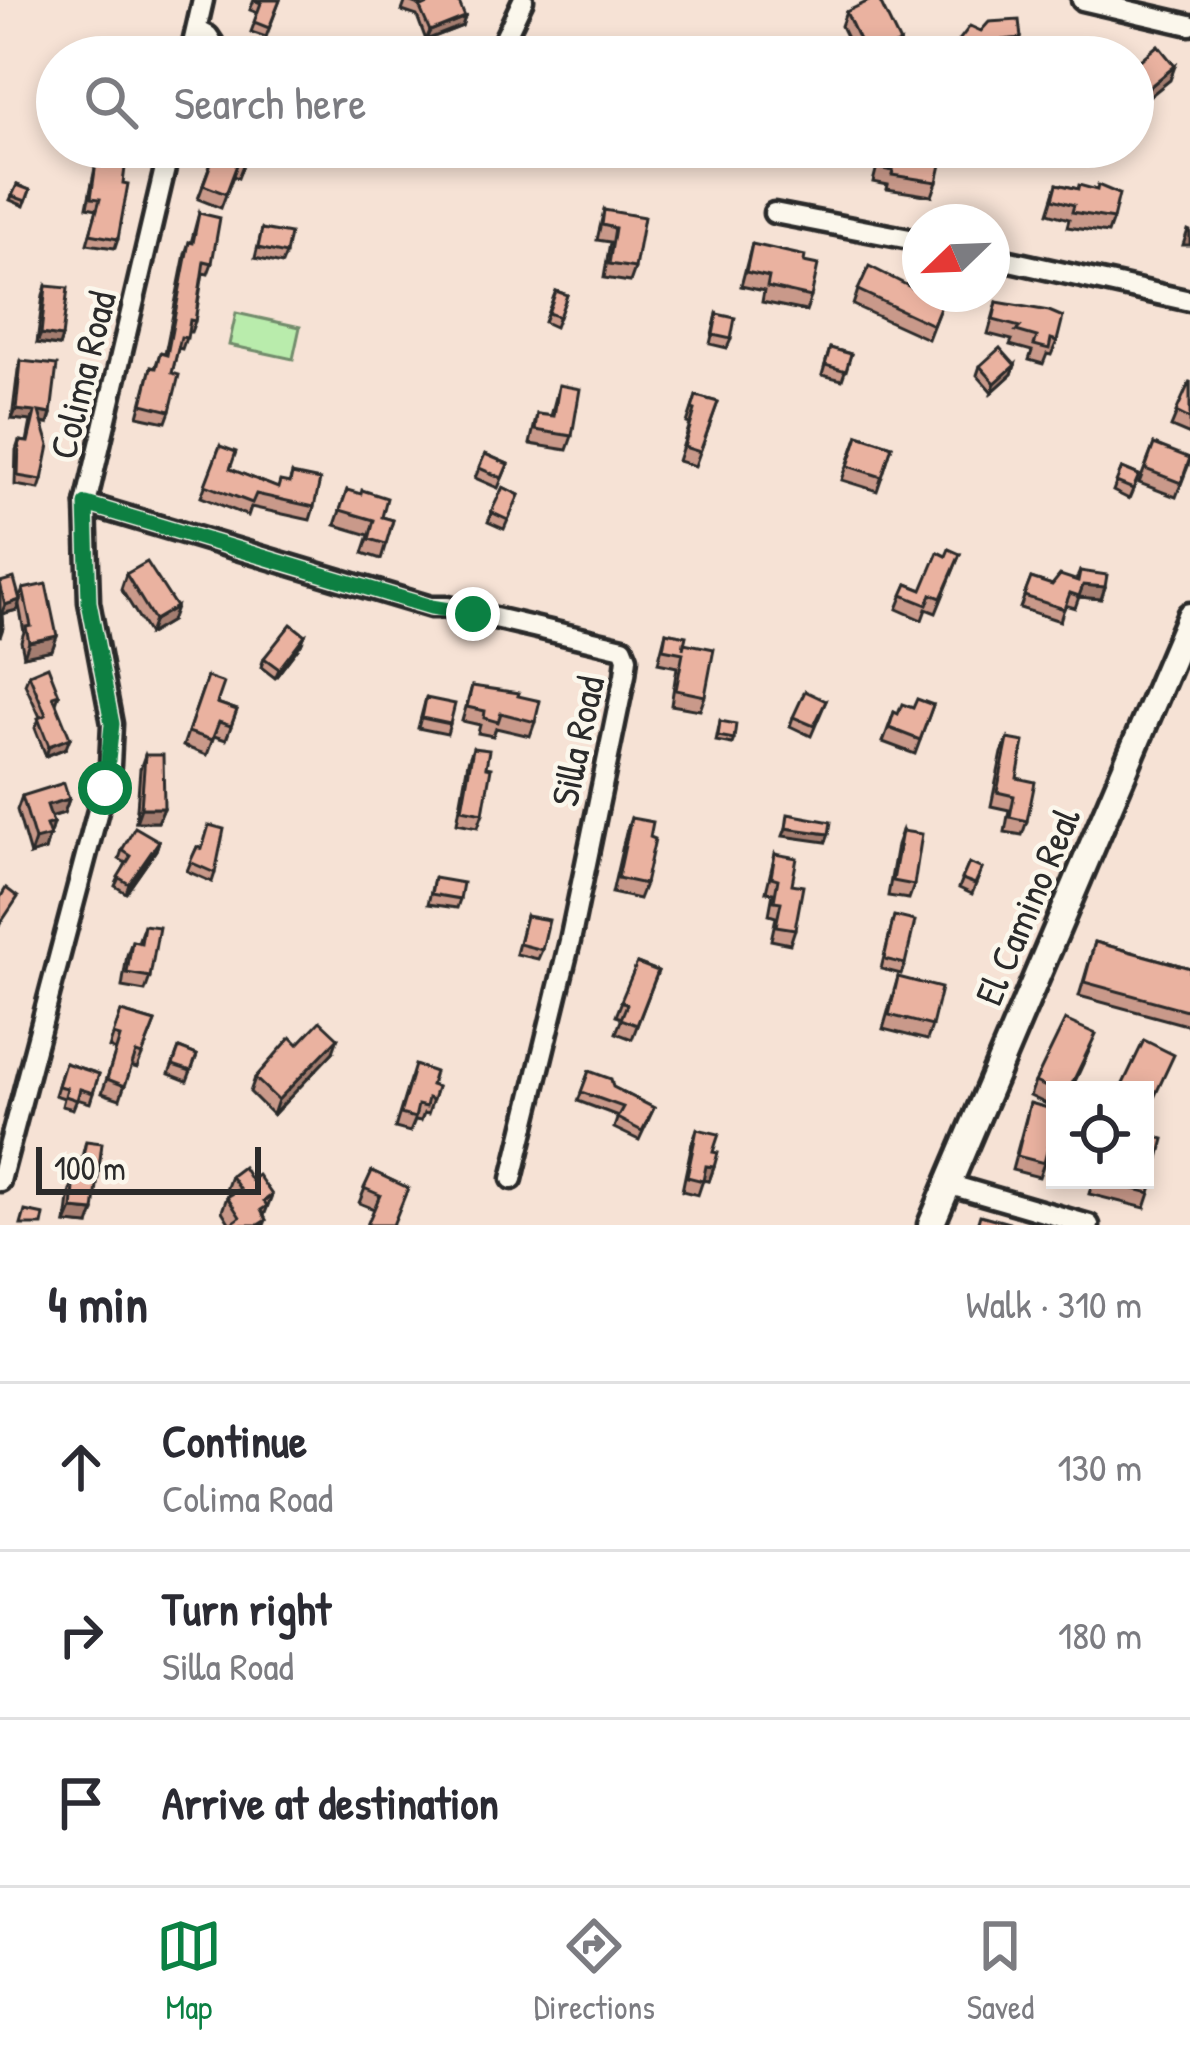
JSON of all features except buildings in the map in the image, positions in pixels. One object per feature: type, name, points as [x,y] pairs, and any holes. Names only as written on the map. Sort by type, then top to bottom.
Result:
[{"type":"main road","name":"El Camino Real","points":[[931,1225],[1190,616]]},
{"type":"street","points":[[195,36],[203,0]]},
{"type":"street","points":[[506,36],[523,0]]},
{"type":"street","points":[[1082,0],[1190,25]]},
{"type":"street","points":[[197,30],[208,36]]},
{"type":"street","name":"Colima Road","points":[[0,1181],[110,764],[112,724],[89,602],[86,504],[165,168]]},
{"type":"street","points":[[774,213],[902,238]]},
{"type":"street","points":[[1010,261],[1190,301]]},
{"type":"street","name":"Silla Road","points":[[86,504],[431,607],[622,648],[627,658],[625,675],[570,941],[512,1179]]},
{"type":"street","points":[[947,1184],[1090,1225]]},
{"type":"green space","points":[[236,313],[300,327],[293,359],[229,345]]},
{"type":"route","points":[[105,788],[112,724],[89,602],[86,504],[431,607],[473,614]]}]
